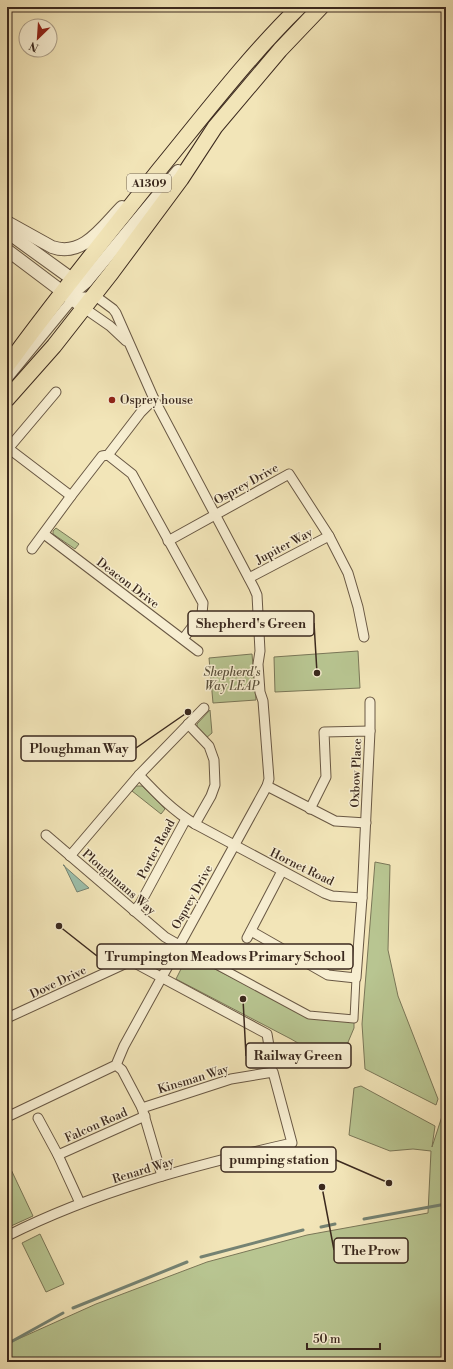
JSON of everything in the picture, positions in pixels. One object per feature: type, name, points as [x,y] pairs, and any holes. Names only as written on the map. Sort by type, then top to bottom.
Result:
[{"type":"main road","name":"A1309","points":[[7,399],[54,346],[83,295],[165,163],[251,58],[299,7]]},
{"type":"main road","name":"A1309","points":[[7,366],[83,295],[181,179],[215,127],[280,50],[321,7]]},
{"type":"street","points":[[7,222],[52,247],[66,250],[77,248],[91,238],[165,163]]},
{"type":"street","points":[[7,232],[83,295],[110,326],[128,343]]},
{"type":"street","points":[[7,250],[83,295]]},
{"type":"street","points":[[7,379],[68,304],[83,295]]},
{"type":"street","name":"Osprey Drive","points":[[83,295],[113,309],[116,313],[154,399],[257,595],[260,651],[258,664],[260,692],[263,701],[269,779],[268,786],[179,945],[128,1039],[116,1065]]},
{"type":"street","points":[[56,392],[8,449],[71,496]]},
{"type":"street","points":[[32,549],[102,456],[108,455],[141,412],[154,399]]},
{"type":"street","points":[[108,455],[132,474],[203,604],[202,614],[183,639]]},
{"type":"street","name":"Osprey Drive","points":[[168,541],[289,474]]},
{"type":"street","name":"Jupiter Way","points":[[289,474],[329,536],[348,573],[358,607],[364,637]]},
{"type":"street","name":"Deacon Drive","points":[[44,534],[198,651]]},
{"type":"street","name":"Jupiter Way","points":[[249,578],[329,536]]},
{"type":"street","points":[[370,702],[370,731]]},
{"type":"street","points":[[70,856],[139,775],[204,708]]},
{"type":"street","name":"Porter Road","points":[[188,724],[210,746],[214,760],[215,785],[211,796],[195,824]]},
{"type":"street","name":"Oxbow Place","points":[[310,809],[326,777],[324,732],[370,731],[362,898],[356,978]]},
{"type":"street","name":"Porter Road","points":[[139,775],[167,804],[186,819],[234,845]]},
{"type":"street","points":[[268,786],[335,821],[366,823]]},
{"type":"street","name":"Porter Road","points":[[134,911],[140,904],[186,819]]},
{"type":"street","name":"Ploughmans Way","points":[[46,835],[165,937],[179,945]]},
{"type":"street","name":"Hornet Road","points":[[234,845],[282,872],[324,893],[332,896],[362,898]]},
{"type":"street","points":[[179,945],[309,1015],[354,1019],[356,978],[328,975],[249,934],[282,872]]},
{"type":"street","name":"Dove Drive","points":[[7,1018],[131,961],[162,978]]},
{"type":"street","points":[[162,978],[267,1034],[272,1064]]},
{"type":"street","points":[[7,1117],[116,1065]]},
{"type":"street","name":"Falcon Road","points":[[116,1065],[122,1070],[143,1112],[162,1176]]},
{"type":"street","name":"Kinsman Way","points":[[143,1112],[171,1097],[231,1079],[273,1072],[292,1143]]},
{"type":"street","name":"Falcon Road","points":[[58,1155],[143,1112]]},
{"type":"street","name":"Falcon Road","points":[[38,1118],[58,1155],[80,1203]]},
{"type":"street","name":"Renard Way","points":[[7,1236],[80,1203],[162,1176],[292,1143]]},
{"type":"green space","points":[[56,528],[79,544],[75,549],[53,534],[53,531]]},
{"type":"green space","points":[[358,651],[360,688],[275,692],[274,657]]},
{"type":"green space","name":"Shepherd's Way LEAP","points":[[252,654],[256,700],[213,703],[209,658]]},
{"type":"green space","points":[[210,710],[212,733],[206,738],[197,729],[197,724]]},
{"type":"green space","points":[[136,786],[142,786],[165,809],[161,814],[132,791]]},
{"type":"green space","points":[[375,862],[390,865],[388,950],[398,996],[438,1099],[436,1105],[365,1069],[362,1024]]},
{"type":"green space","points":[[188,955],[310,1018],[354,1021],[354,1028],[338,1066],[291,1039],[176,979]]},
{"type":"green space","points":[[361,1086],[435,1126],[432,1147],[446,1104],[446,1362],[7,1362],[7,1344],[96,1304],[207,1262],[307,1235],[428,1213],[431,1151],[413,1149],[390,1151],[349,1135],[354,1088]]},
{"type":"green space","points":[[7,1161],[33,1216],[11,1226],[7,1218]]},
{"type":"green space","points":[[40,1234],[64,1284],[46,1292],[22,1243]]},
{"type":"shaded area","points":[[65,867],[89,888],[77,892]]},
{"type":"waterway","points":[[364,1219],[446,1204]]},
{"type":"waterway","points":[[321,1227],[335,1224]]},
{"type":"waterway","points":[[201,1257],[303,1230]]},
{"type":"waterway","points":[[73,1308],[187,1262]]},
{"type":"waterway","points":[[7,1344],[63,1313]]},
{"type":"place","name":"Osprey house","points":[[112,400]]},
{"type":"place","name":"Shepherd's Green","points":[[317,673]]},
{"type":"place","name":"Ploughman Way","points":[[188,712]]},
{"type":"place","name":"Trumpington Meadows Primary School","points":[[59,926]]},
{"type":"place","name":"Railway Green","points":[[243,999]]},
{"type":"place","name":"pumping station","points":[[389,1183]]},
{"type":"place","name":"The Prow","points":[[322,1187]]}]
